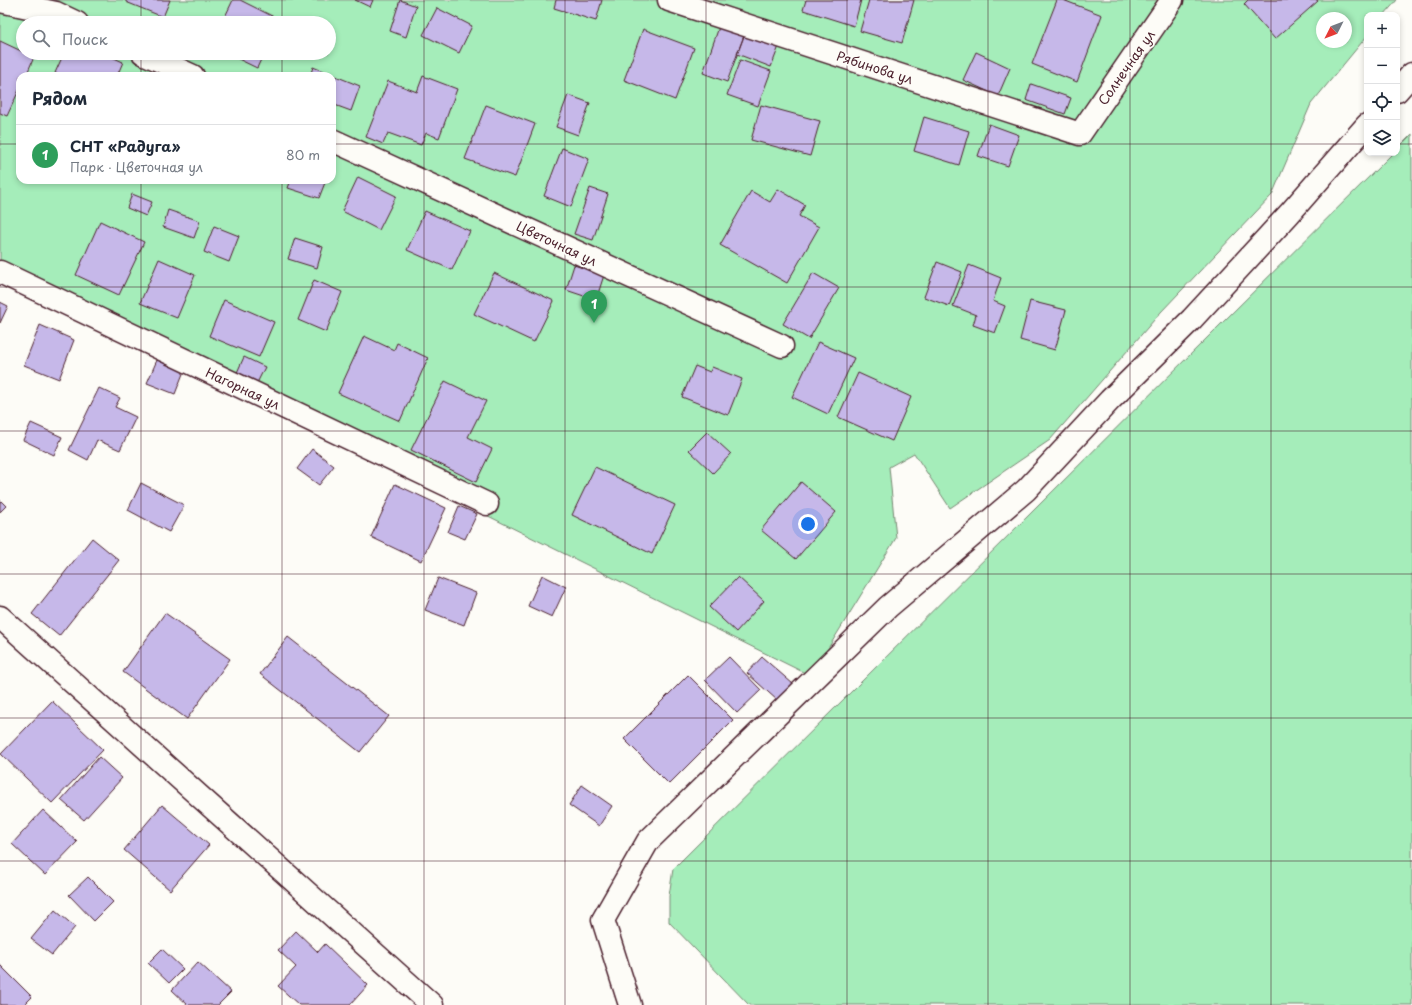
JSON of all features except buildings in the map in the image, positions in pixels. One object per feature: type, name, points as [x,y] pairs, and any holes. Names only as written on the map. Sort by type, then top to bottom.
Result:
[{"type":"street","name":"Рябинова ул","points":[[669,0],[1080,134]]},
{"type":"street","name":"Солнечная ул","points":[[1080,134],[1172,0]]},
{"type":"street","points":[[0,1],[56,13],[62,16]]},
{"type":"street","points":[[158,60],[184,72]]},
{"type":"street","points":[[1400,88],[1412,74]]},
{"type":"street","points":[[630,1005],[603,920],[648,841],[888,607],[1026,490],[1110,400],[1192,319],[1289,214],[1364,128]]},
{"type":"street","name":"Цветочная ул","points":[[336,142],[782,346]]},
{"type":"street","name":"Нагорная ул","points":[[0,272],[487,504]]},
{"type":"street","points":[[0,617],[432,1005]]},
{"type":"green space","points":[[0,0],[1397,0],[1387,12],[1364,12],[1364,40],[1311,104],[1272,195],[1161,312],[1050,440],[950,508],[914,453],[889,467],[896,538],[811,676],[0,274]]},
{"type":"green space","points":[[1412,134],[1412,1005],[749,1005],[669,922],[669,896],[673,869],[1390,156],[1400,156],[1400,146]]},
{"type":"place","name":"СНТ «Радуга»","points":[[594,323]]}]
